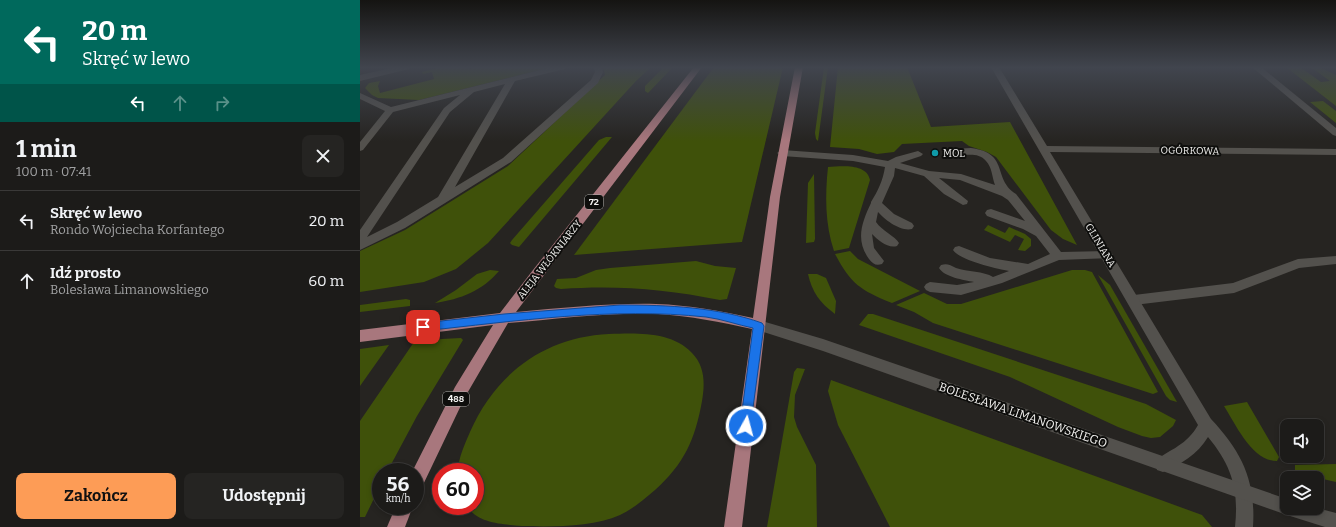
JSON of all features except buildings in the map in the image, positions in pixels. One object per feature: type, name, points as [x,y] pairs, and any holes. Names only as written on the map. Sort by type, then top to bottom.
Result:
[{"type":"main road","name":"ALEJA WŁÓKNIARZY","points":[[504,318],[537,273],[679,92]]},
{"type":"main road","points":[[733,527],[782,153],[794,92]]},
{"type":"main road","points":[[360,336],[504,318],[620,309],[658,309],[708,314],[759,326]]},
{"type":"main road","name":"488","points":[[424,465],[460,392],[481,354],[504,318]]},
{"type":"main road","points":[[396,527],[401,515]]},
{"type":"street","points":[[360,148],[390,110],[462,92]]},
{"type":"street","points":[[360,239],[447,110],[469,92]]},
{"type":"street","points":[[441,201],[505,92]]},
{"type":"street","points":[[360,246],[401,225],[508,160],[582,92]]},
{"type":"street","name":"GLINIANA","points":[[1010,92],[1206,424],[1223,442],[1239,470],[1245,492],[1246,513],[1244,527]]},
{"type":"street","points":[[1286,92],[1336,132]]},
{"type":"street","points":[[360,96],[390,110]]},
{"type":"street","name":"OGÓRKOWA","points":[[1044,149],[1336,152]]},
{"type":"street","points":[[952,152],[974,151],[990,158],[999,183],[1006,193],[1018,204],[1058,256]]},
{"type":"street","points":[[782,153],[843,157],[890,164],[928,174],[961,178],[978,182],[1006,193]]},
{"type":"street","points":[[890,164],[900,159],[918,154]]},
{"type":"street","points":[[878,261],[871,254],[867,246],[866,239],[869,220],[876,202],[888,179],[890,164]]},
{"type":"street","points":[[928,174],[948,192],[963,201]]},
{"type":"street","points":[[876,202],[882,211],[889,217],[908,226]]},
{"type":"street","points":[[991,213],[1027,226],[1040,233]]},
{"type":"street","points":[[869,220],[876,232],[893,243]]},
{"type":"street","points":[[958,250],[980,260],[997,265],[1031,268]]},
{"type":"street","points":[[930,287],[946,290],[961,290],[1031,268],[1058,256],[1107,255]]},
{"type":"street","points":[[1134,300],[1234,288],[1298,264],[1336,260]]},
{"type":"street","points":[[945,268],[974,278],[995,280]]},
{"type":"street","name":"BOLESŁAWA LIMANOWSKIEGO","points":[[759,326],[823,345],[1280,504]]},
{"type":"street","points":[[1163,464],[1185,451],[1195,443],[1203,435],[1206,424]]},
{"type":"street","points":[[1314,515],[1336,522]]},
{"type":"green space","points":[[369,92],[380,92],[380,93],[385,92],[453,92],[419,100],[378,98]]},
{"type":"green space","points":[[587,92],[626,92],[488,243],[456,269],[424,282],[360,292],[360,251],[405,230],[508,166]]},
{"type":"green space","points":[[696,92],[777,92],[742,242],[574,255]]},
{"type":"green space","points":[[821,92],[825,92],[818,141],[815,133]]},
{"type":"green space","points":[[836,92],[917,92],[931,127],[1010,122],[1077,245],[1063,239],[1051,230],[996,157],[987,152],[969,146],[962,141],[902,144],[894,152],[877,154],[859,149],[830,147]]},
{"type":"green space","points":[[1318,92],[1336,92],[1336,106]]},
{"type":"green space","points":[[1323,101],[1336,111],[1336,123],[1310,102]]},
{"type":"green space","points":[[606,137],[612,137],[519,247],[512,245],[510,243],[512,240],[599,140]]},
{"type":"green space","points":[[846,166],[859,168],[868,175],[870,180],[849,248],[834,251],[826,209],[828,167]]},
{"type":"green space","points":[[814,174],[815,239],[814,242],[806,243],[808,183]]},
{"type":"green space","points":[[988,225],[1005,233],[1009,227],[1025,234],[1031,239],[1031,246],[1025,251],[1018,250],[1024,239],[1015,235],[1010,242],[984,230]]},
{"type":"green space","points":[[850,251],[858,259],[920,291],[892,303],[864,290],[846,272],[835,254]]},
{"type":"green space","points":[[696,261],[715,266],[736,268],[727,299],[720,300],[680,293],[640,289],[601,287],[561,289],[554,286],[557,279],[576,278],[596,270]]},
{"type":"green space","points":[[490,270],[499,271],[478,289],[454,299],[435,303],[456,290],[477,274]]},
{"type":"green space","points":[[1072,270],[1085,270],[1092,272],[1158,392],[1153,394],[933,323],[914,312],[896,305],[924,293],[947,304],[961,304]]},
{"type":"green space","points":[[808,274],[817,274],[826,278],[836,301],[835,314],[817,297]]},
{"type":"green space","points":[[1098,275],[1110,285],[1177,402],[1170,400],[1166,396]]},
{"type":"green space","points":[[406,299],[410,300],[410,306],[360,312],[360,305]]},
{"type":"green space","points":[[868,314],[873,314],[1146,404],[1176,420],[1173,426],[1160,437],[1151,438],[1142,436],[1118,427],[1010,377],[859,325]]},
{"type":"green space","points":[[631,333],[664,337],[684,346],[696,358],[702,369],[704,388],[696,428],[681,461],[674,471],[643,500],[625,513],[609,519],[585,524],[559,526],[522,526],[499,524],[484,520],[476,515],[484,515],[484,463],[459,463],[470,432],[481,411],[494,392],[525,362],[564,342],[586,337]]},
{"type":"green space","points":[[461,338],[463,340],[417,416],[392,463],[372,463],[372,503],[365,517],[360,517],[360,421],[414,342]]},
{"type":"green space","points":[[389,345],[360,386],[360,349]]},
{"type":"green space","points":[[797,368],[805,369],[795,395],[794,417],[797,427],[816,465],[817,527],[767,527],[794,372]]},
{"type":"green space","points":[[831,380],[1202,515],[1212,527],[890,527],[838,425],[828,391]]},
{"type":"green space","points":[[1247,402],[1279,457],[1277,461],[1268,459],[1252,449],[1239,432],[1224,406]]},
{"type":"green space","points":[[1336,464],[1336,482],[1324,479],[1324,471],[1296,471],[1295,470],[1295,465]]},
{"type":"place","name":"MOL","points":[[935,153]]},
{"type":"route","points":[[423,327],[504,318],[620,309],[658,309],[708,314],[759,326],[746,426]]}]
